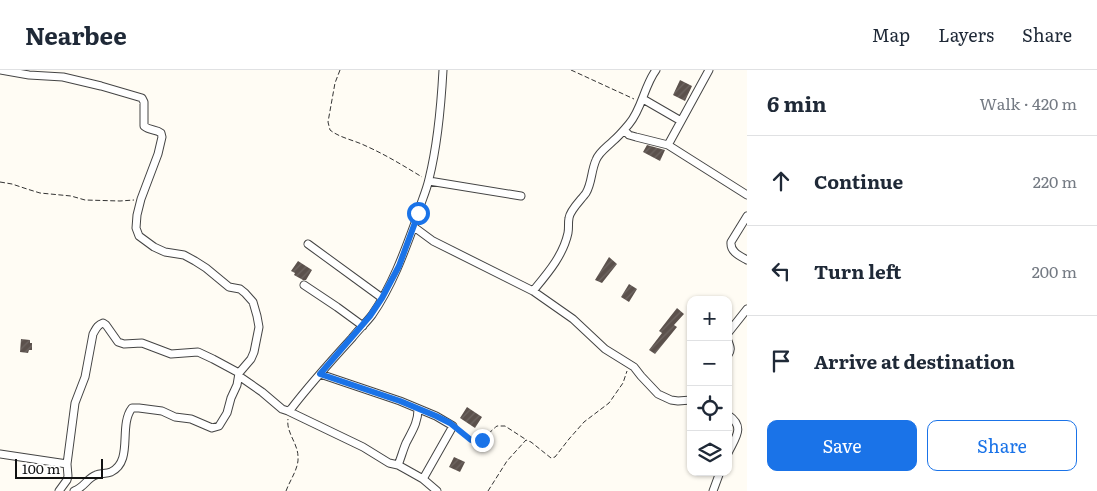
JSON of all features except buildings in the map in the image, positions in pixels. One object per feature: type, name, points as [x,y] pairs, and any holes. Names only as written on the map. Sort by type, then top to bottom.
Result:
[{"type":"street","points":[[0,70],[63,78],[101,86],[142,98],[144,102],[144,126],[160,131],[162,137],[137,214],[136,228],[139,236],[154,247],[165,252],[184,255],[206,268],[230,287],[240,289],[253,302],[259,328],[251,359],[239,374],[227,413],[219,426],[212,428],[191,419],[162,411],[132,408],[126,420],[124,453],[118,467],[112,472],[95,475],[86,484],[74,491]]},
{"type":"street","points":[[288,411],[363,326],[382,298],[399,266],[429,182],[437,146],[443,70]]},
{"type":"street","points":[[532,291],[549,272],[563,248],[569,230],[569,218],[587,192],[599,154],[630,123],[656,70]]},
{"type":"street","points":[[668,145],[709,70]]},
{"type":"street","points":[[642,101],[681,121]]},
{"type":"street","points":[[624,130],[629,135],[668,145],[747,195]]},
{"type":"street","points":[[429,182],[521,196]]},
{"type":"street","points":[[747,216],[730,246],[733,251],[747,260]]},
{"type":"street","points":[[414,227],[433,241],[532,291],[573,319],[605,349],[634,367],[658,394],[671,400],[687,400]]},
{"type":"street","points":[[308,244],[382,298]]},
{"type":"street","points":[[304,285],[363,326]]},
{"type":"street","points":[[732,328],[747,309]]},
{"type":"street","points":[[59,491],[68,476],[67,464],[75,403],[85,377],[94,334],[99,325],[103,323],[118,342],[124,344],[142,343],[171,354],[198,352],[214,359],[239,374],[282,409],[363,447],[389,463],[398,465],[423,479],[437,491]]},
{"type":"street","points":[[320,374],[400,401],[436,416],[453,426],[423,479]]},
{"type":"street","points":[[398,465],[406,443],[415,427],[418,409]]},
{"type":"street","points":[[732,418],[736,421],[738,431],[732,446]]},
{"type":"street","points":[[0,454],[67,464]]},
{"type":"street","points":[[713,491],[719,476]]},
{"type":"path","points":[[340,70],[328,122],[330,130],[335,134],[391,158],[429,182]]},
{"type":"path","points":[[571,70],[642,101]]},
{"type":"path","points":[[0,182],[40,192],[70,196],[81,200],[120,201],[141,199]]},
{"type":"path","points":[[453,426],[471,440],[477,442],[482,440],[497,426],[505,426],[531,442],[551,458],[555,457],[584,422],[609,403],[623,383],[627,373],[627,362]]},
{"type":"path","points":[[286,491],[298,458],[288,427],[288,411]]},
{"type":"path","points":[[488,491],[508,461],[526,440]]},
{"type":"route","points":[[418,213],[399,266],[382,298],[370,316],[320,374],[400,401],[450,423],[471,440],[477,442],[482,440]]}]
